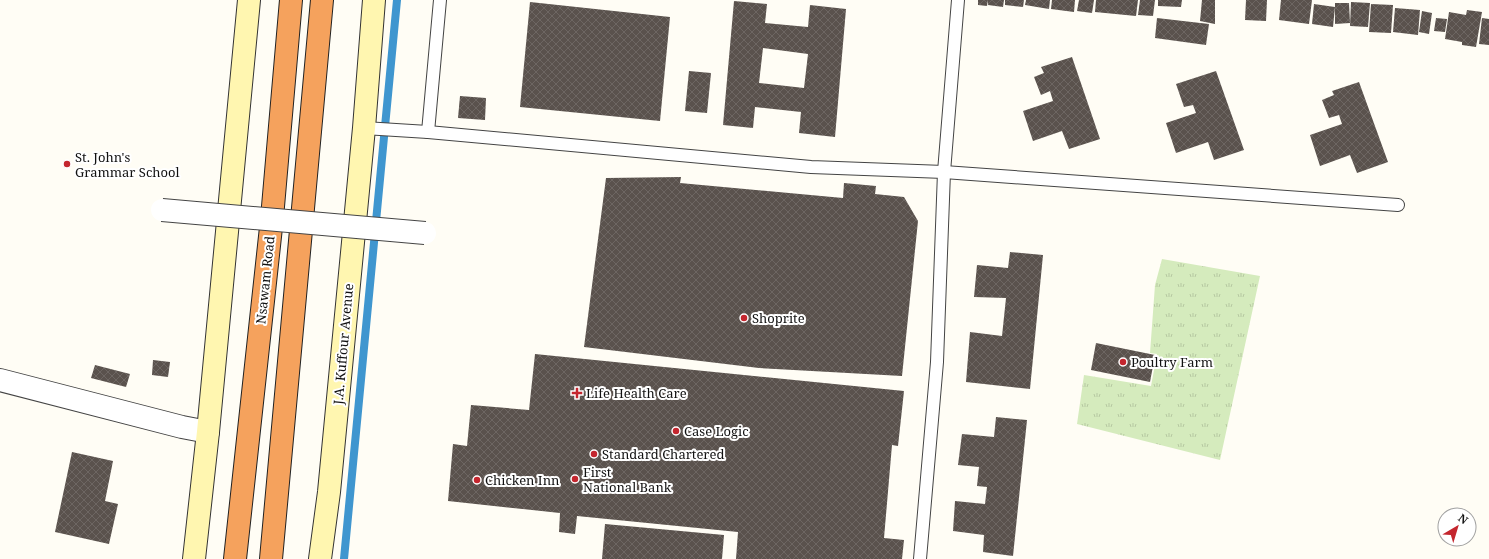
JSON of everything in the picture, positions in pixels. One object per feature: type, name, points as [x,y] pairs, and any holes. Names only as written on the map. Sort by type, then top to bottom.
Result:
[{"type":"highway","name":"Nsawam Road","points":[[235,559],[272,218],[291,0]]},
{"type":"highway","points":[[271,559],[322,0]]},
{"type":"main road","points":[[194,559],[208,432],[249,0]]},
{"type":"main road","name":"J.A. Kuffour Avenue","points":[[320,559],[329,492],[364,128],[374,0]]},
{"type":"street","points":[[162,210],[425,232]]},
{"type":"street","points":[[0,380],[182,427],[208,432]]},
{"type":"lane","points":[[428,132],[440,0]]},
{"type":"lane","points":[[920,559],[937,362],[944,172],[958,0]]},
{"type":"lane","points":[[364,128],[428,132],[812,167],[944,172],[1398,205]]},
{"type":"green space","points":[[1162,259],[1260,276],[1220,460],[1077,424],[1084,375],[1151,386],[1157,354],[1150,353],[1155,285]]},
{"type":"building","points":[[978,0],[988,0],[987,6],[978,5]]},
{"type":"building","points":[[988,0],[1004,0],[1003,7],[988,5]]},
{"type":"building","points":[[1005,0],[1024,0],[1023,7],[1005,5]]},
{"type":"building","points":[[1026,0],[1050,0],[1049,9],[1025,5]]},
{"type":"building","points":[[1052,0],[1075,0],[1074,12],[1051,9]]},
{"type":"building","points":[[1079,0],[1094,0],[1092,13],[1077,11]]},
{"type":"building","points":[[1096,0],[1138,0],[1136,16],[1095,12]]},
{"type":"building","points":[[1140,0],[1155,0],[1153,16],[1138,15]]},
{"type":"building","points":[[1158,0],[1182,0],[1181,7],[1158,6]]},
{"type":"building","points":[[1202,0],[1215,0],[1215,24],[1200,21]]},
{"type":"building","points":[[1246,0],[1267,0],[1266,21],[1245,20]]},
{"type":"building","points":[[1281,0],[1312,0],[1309,24],[1279,20]]},
{"type":"building","points":[[734,1],[767,4],[765,23],[808,27],[810,5],[846,9],[835,137],[799,133],[801,112],[755,107],[753,128],[723,125]],"holes":[[[763,48],[808,54],[804,88],[759,83]]]},
{"type":"building","points":[[530,2],[670,17],[660,121],[520,107]]},
{"type":"building","points":[[1351,2],[1370,3],[1368,27],[1350,26]]},
{"type":"building","points":[[1335,3],[1349,3],[1350,23],[1335,24]]},
{"type":"building","points":[[1314,4],[1335,7],[1333,27],[1312,24]]},
{"type":"building","points":[[1371,4],[1393,5],[1391,33],[1369,32]]},
{"type":"building","points":[[1395,8],[1420,10],[1418,35],[1393,32]]},
{"type":"building","points":[[1467,10],[1482,12],[1476,47],[1462,45],[1462,42],[1445,39],[1449,12],[1466,15]]},
{"type":"building","points":[[1422,11],[1432,13],[1429,34],[1419,32]]},
{"type":"building","points":[[1157,18],[1209,24],[1206,45],[1155,38]]},
{"type":"building","points":[[1436,18],[1447,19],[1445,32],[1434,31]]},
{"type":"building","points":[[1482,18],[1489,19],[1489,45],[1479,44]]},
{"type":"building","points":[[1072,57],[1100,139],[1069,149],[1062,131],[1033,141],[1023,111],[1053,101],[1050,91],[1041,95],[1034,77],[1044,73],[1041,67]]},
{"type":"building","points":[[689,71],[711,73],[707,113],[685,111]]},
{"type":"building","points":[[1216,71],[1244,150],[1214,160],[1208,142],[1176,153],[1166,123],[1196,113],[1193,105],[1184,107],[1176,84]]},
{"type":"building","points":[[1359,82],[1388,162],[1357,173],[1350,155],[1320,166],[1310,135],[1342,124],[1339,115],[1329,118],[1322,100],[1334,95],[1332,91]]},
{"type":"building","points":[[460,96],[486,98],[485,120],[458,118]]},
{"type":"building","points":[[681,177],[680,183],[843,198],[844,183],[876,186],[875,194],[904,197],[918,221],[902,376],[759,368],[584,347],[606,178]]},
{"type":"building","points":[[1010,252],[1043,255],[1030,389],[966,382],[970,332],[1002,336],[1006,298],[974,297],[977,265],[1008,268]]},
{"type":"building","name":"Poultry Farm","points":[[1096,343],[1155,355],[1150,382],[1091,370]]},
{"type":"building","points":[[535,354],[904,391],[898,446],[892,445],[884,538],[904,540],[902,559],[736,559],[738,532],[577,516],[575,534],[559,532],[560,513],[448,501],[453,444],[467,446],[471,405],[529,410]]},
{"type":"building","points":[[153,360],[170,362],[168,377],[152,375]]},
{"type":"building","points":[[95,365],[130,374],[126,387],[91,378]]},
{"type":"building","points":[[996,417],[1027,420],[1013,556],[983,552],[984,535],[953,531],[955,501],[985,504],[987,487],[977,486],[979,467],[958,465],[962,434],[994,437]]},
{"type":"building","points":[[72,452],[113,461],[105,501],[118,504],[109,544],[55,532]]},
{"type":"building","points":[[605,524],[724,535],[722,559],[602,559]]},
{"type":"waterway","points":[[344,559],[397,0]]},
{"type":"place","name":"St. John's Grammar School","points":[[67,164]]},
{"type":"place","name":"Shoprite","points":[[744,318]]},
{"type":"place","name":"Poultry Farm","points":[[1123,362]]},
{"type":"place","name":"Life Health Care","points":[[577,393]]},
{"type":"place","name":"Case Logic","points":[[676,431]]},
{"type":"place","name":"Standard Chartered","points":[[594,454]]},
{"type":"place","name":"First National Bank","points":[[575,479]]},
{"type":"place","name":"Chicken Inn","points":[[477,480]]}]
